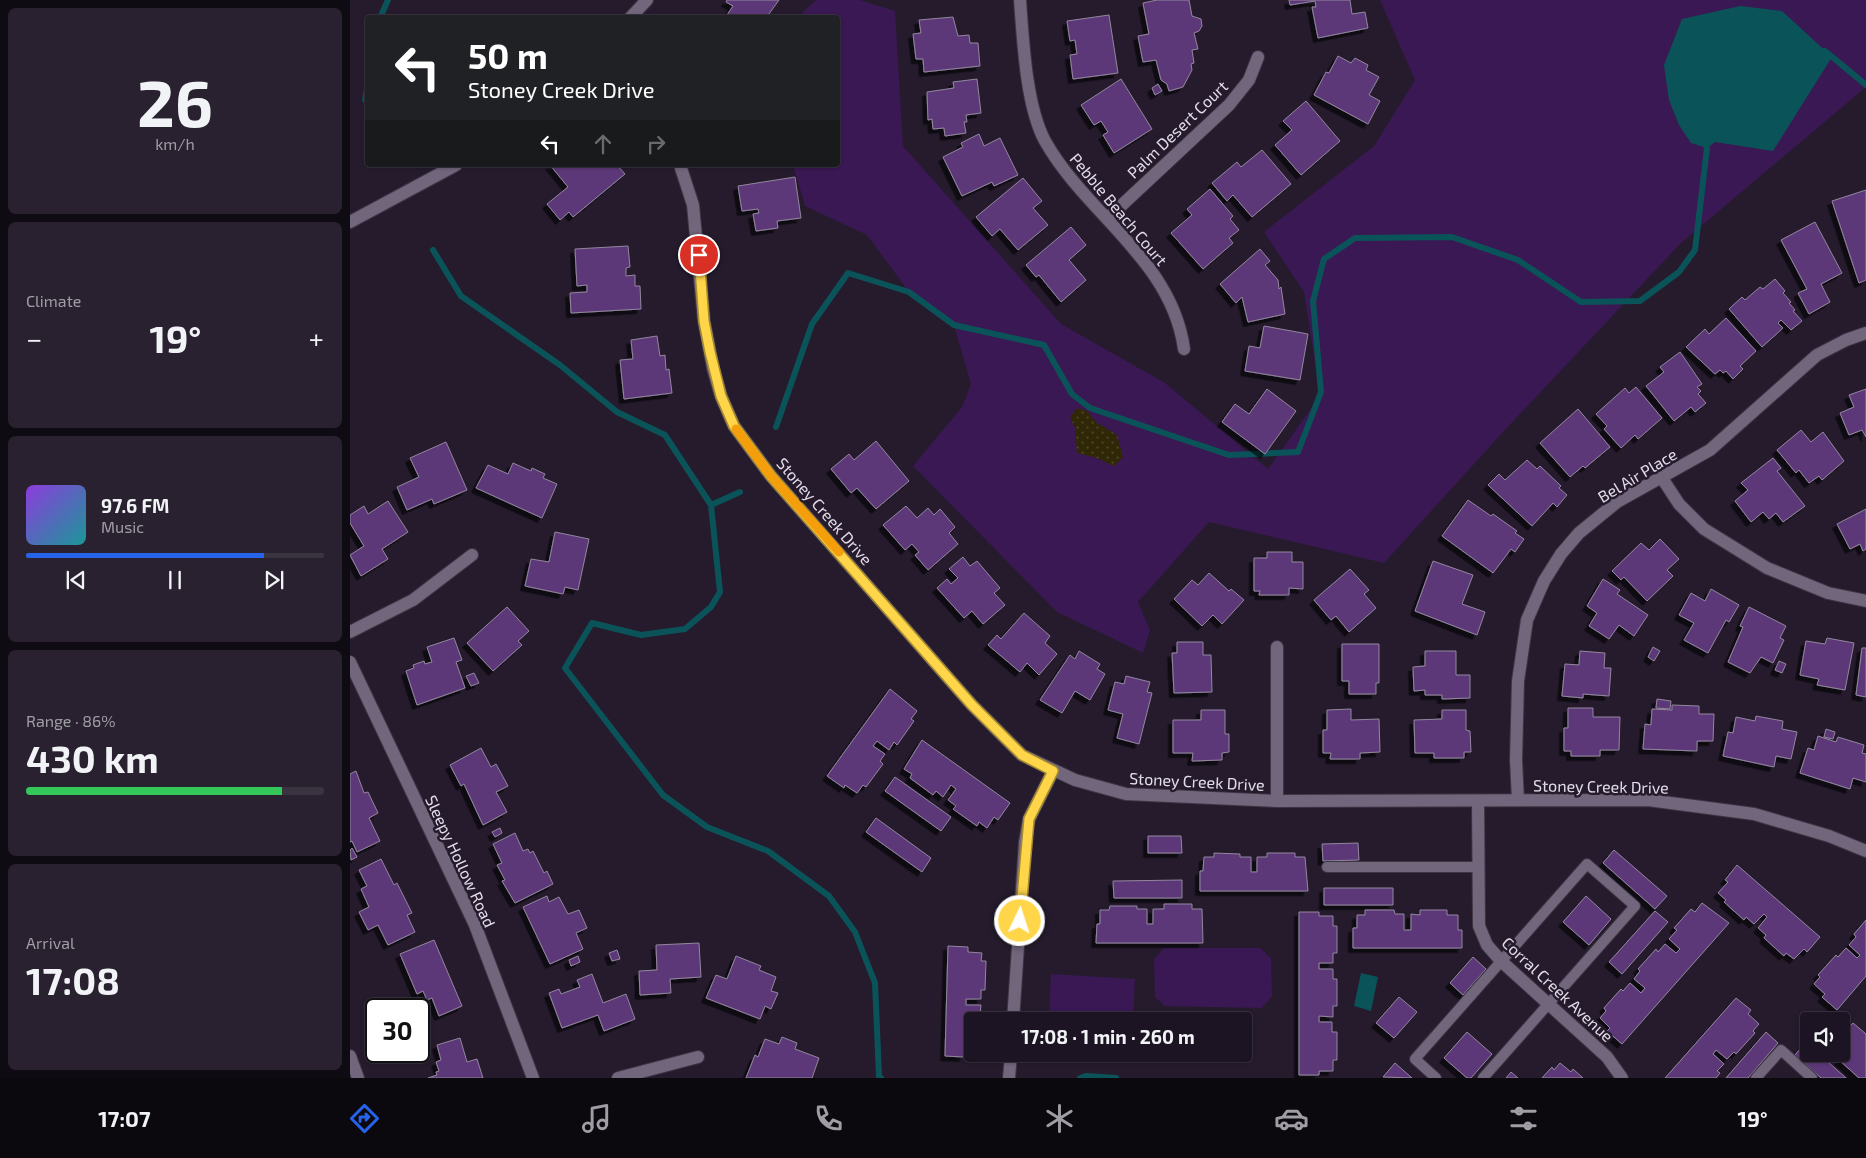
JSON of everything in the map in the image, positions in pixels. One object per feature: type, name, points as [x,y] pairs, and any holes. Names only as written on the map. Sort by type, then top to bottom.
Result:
[{"type":"street","points":[[633,15],[647,0]]},
{"type":"street","name":"Pebble Beach Court","points":[[1020,0],[1023,43],[1034,114],[1044,139],[1060,165],[1085,196],[1108,218],[1152,271],[1169,300],[1181,331],[1184,349]]},
{"type":"street","name":"Palm Desert Court","points":[[1108,218],[1228,105],[1249,80],[1258,57]]},
{"type":"street","points":[[350,222],[452,167]]},
{"type":"street","name":"Stoney Creek Drive","points":[[681,167],[694,204],[704,321],[721,396],[734,426],[771,476],[972,705],[1022,755],[1053,771],[1126,794],[1277,801],[1478,802],[1518,800],[1648,800],[1754,814],[1829,836],[1866,851]]},
{"type":"street","name":"Bel Air Place","points":[[1518,800],[1516,760],[1518,681],[1527,620],[1544,581],[1561,554],[1579,533],[1617,502],[1710,450],[1817,355],[1846,340],[1866,333]]},
{"type":"street","points":[[1662,478],[1679,504],[1704,529],[1767,568],[1828,593],[1866,601]]},
{"type":"street","points":[[350,632],[413,600],[472,555]]},
{"type":"street","points":[[1277,647],[1277,801]]},
{"type":"street","name":"Sleepy Hollow Road","points":[[350,662],[474,925],[533,1078]]},
{"type":"street","points":[[1014,1012],[1025,842],[1029,819],[1053,771]]},
{"type":"street","name":"Corral Creek Avenue","points":[[1478,802],[1479,926],[1487,945],[1607,1057],[1622,1078]]},
{"type":"street","points":[[350,1056],[358,1078]]},
{"type":"street","points":[[618,1078],[698,1057]]},
{"type":"street","points":[[1009,1078],[1010,1062]]},
{"type":"lane","points":[[1436,1078],[1415,1059],[1587,864],[1635,906],[1483,1078]]},
{"type":"lane","points":[[1326,867],[1479,866]]},
{"type":"lane","points":[[1756,1078],[1780,1050],[1812,1078]]},
{"type":"shaded area","points":[[816,0],[860,0],[895,11],[903,146],[1061,324],[1165,383],[1268,469],[1320,396],[1304,292],[1264,232],[1374,146],[1415,80],[1380,0],[1866,0],[1866,87],[1681,243],[1503,432],[1384,563],[1209,522],[1138,602],[1150,630],[1143,653],[1057,612],[913,466],[962,407],[971,384],[954,325],[909,292],[867,235],[805,206],[794,167],[840,167],[840,15],[800,15]]},
{"type":"shaded area","points":[[1740,6],[1782,11],[1832,57],[1773,151],[1715,142],[1707,148],[1691,143],[1679,125],[1669,100],[1664,65],[1682,19]]},
{"type":"shaded area","points":[[1164,948],[1260,948],[1271,958],[1272,996],[1262,1008],[1165,1006],[1155,997],[1154,959]]},
{"type":"shaded area","points":[[1361,973],[1378,977],[1371,1011],[1354,1006]]},
{"type":"shaded area","points":[[1051,974],[1135,979],[1133,1012],[1049,1012]]},
{"type":"sand","points":[[1077,408],[1087,411],[1096,422],[1117,435],[1123,457],[1114,466],[1097,458],[1077,453],[1075,428],[1070,417]]},
{"type":"building","points":[[727,0],[779,0],[768,15],[727,15],[733,6],[726,2]]},
{"type":"building","points":[[1157,0],[1189,0],[1192,16],[1201,19],[1202,26],[1199,31],[1194,33],[1198,49],[1192,50],[1194,63],[1191,64],[1192,70],[1183,87],[1169,91],[1167,84],[1161,80],[1156,60],[1143,62],[1138,36],[1149,34],[1143,3]]},
{"type":"building","points":[[1289,0],[1350,0],[1352,14],[1365,12],[1368,28],[1318,38],[1312,7],[1316,7],[1315,1],[1290,5]]},
{"type":"building","points":[[1109,15],[1118,73],[1073,79],[1070,55],[1077,54],[1075,40],[1070,41],[1067,21]]},
{"type":"building","points":[[953,17],[958,36],[969,35],[970,43],[978,43],[980,66],[924,72],[923,59],[916,59],[913,34],[921,33],[919,20]]},
{"type":"building","points":[[1338,56],[1351,63],[1355,58],[1368,65],[1366,70],[1379,77],[1369,95],[1380,101],[1368,124],[1314,95],[1326,72],[1329,73]]},
{"type":"building","points":[[977,79],[981,113],[966,115],[967,122],[964,122],[966,133],[945,136],[944,128],[933,129],[932,119],[928,120],[927,92],[954,88],[953,82]]},
{"type":"building","points":[[1121,79],[1152,129],[1114,153],[1103,135],[1108,132],[1101,121],[1094,125],[1081,105]]},
{"type":"building","points":[[1158,84],[1162,91],[1155,95],[1152,88]]},
{"type":"building","points":[[1306,101],[1340,141],[1301,175],[1275,145],[1292,130],[1283,121]]},
{"type":"building","points":[[979,134],[984,146],[1000,138],[1018,175],[994,186],[992,182],[962,196],[943,157],[963,147],[961,143]]},
{"type":"building","points":[[1262,150],[1291,184],[1252,217],[1233,195],[1227,201],[1212,183],[1237,162],[1241,167]]},
{"type":"building","points":[[552,167],[619,167],[625,174],[573,217],[569,212],[560,220],[547,204],[568,187]]},
{"type":"building","points":[[795,177],[801,218],[777,221],[778,228],[756,231],[753,214],[759,213],[758,209],[742,211],[738,186]]},
{"type":"building","points":[[1023,178],[1042,201],[1033,208],[1048,225],[1018,250],[1000,229],[992,236],[976,217]]},
{"type":"building","points":[[1210,189],[1233,216],[1230,219],[1239,230],[1229,238],[1233,243],[1203,269],[1171,233],[1192,215],[1187,209]]},
{"type":"building","points":[[1866,190],[1866,280],[1859,283],[1832,201]]},
{"type":"building","points":[[1815,222],[1842,273],[1821,284],[1830,302],[1809,314],[1798,293],[1807,289],[1781,240]]},
{"type":"building","points":[[1071,227],[1086,245],[1069,260],[1086,280],[1061,302],[1039,275],[1036,277],[1026,265]]},
{"type":"building","points":[[628,246],[630,267],[626,268],[626,276],[635,275],[635,286],[640,286],[641,309],[571,313],[570,293],[587,292],[587,285],[577,286],[575,249]]},
{"type":"building","points":[[1260,249],[1270,261],[1265,265],[1278,280],[1279,289],[1281,287],[1285,314],[1248,322],[1242,297],[1236,303],[1220,284]]},
{"type":"building","points":[[1775,279],[1785,291],[1783,293],[1791,302],[1789,303],[1795,310],[1793,311],[1802,321],[1791,330],[1781,320],[1778,323],[1783,328],[1762,347],[1729,309],[1742,297],[1745,300],[1760,287],[1763,289]]},
{"type":"building","points":[[1726,318],[1756,351],[1740,366],[1743,369],[1733,379],[1726,371],[1723,373],[1720,370],[1715,374],[1686,347],[1705,329],[1709,334]]},
{"type":"building","points":[[1264,326],[1308,334],[1300,380],[1245,371],[1249,346],[1260,348]]},
{"type":"building","points":[[657,336],[660,356],[665,355],[666,370],[669,369],[672,393],[624,399],[620,360],[633,359],[631,340]]},
{"type":"building","points":[[1680,352],[1702,384],[1697,387],[1701,391],[1698,394],[1706,403],[1695,412],[1691,407],[1674,421],[1646,386],[1664,372],[1660,367]]},
{"type":"building","points":[[1636,387],[1662,418],[1638,439],[1635,435],[1621,448],[1604,429],[1607,426],[1596,414],[1625,388],[1629,393]]},
{"type":"building","points":[[1267,389],[1296,411],[1265,454],[1222,422],[1235,404],[1249,414]]},
{"type":"building","points":[[1866,389],[1866,437],[1862,430],[1849,435],[1840,413],[1854,407],[1849,395]]},
{"type":"building","points":[[1578,409],[1610,447],[1585,468],[1583,466],[1570,477],[1540,443]]},
{"type":"building","points":[[1801,430],[1811,442],[1823,432],[1844,461],[1822,480],[1819,476],[1809,483],[1799,470],[1796,473],[1777,450]]},
{"type":"building","points":[[876,441],[909,481],[876,509],[857,488],[851,493],[831,469],[849,454],[854,460]]},
{"type":"building","points":[[446,442],[467,490],[434,504],[432,499],[407,510],[397,487],[419,477],[410,458]]},
{"type":"building","points":[[1773,458],[1781,468],[1777,471],[1805,506],[1783,522],[1776,513],[1769,519],[1763,512],[1751,522],[1735,501],[1748,490],[1741,483]]},
{"type":"building","points":[[1527,460],[1537,469],[1540,466],[1561,486],[1559,488],[1567,495],[1557,507],[1553,503],[1532,526],[1488,485],[1499,474],[1505,480]]},
{"type":"building","points":[[513,463],[531,471],[532,468],[545,474],[543,478],[557,484],[542,518],[476,488],[488,465],[508,474]]},
{"type":"building","points":[[1468,500],[1491,516],[1493,514],[1517,531],[1515,533],[1524,539],[1515,552],[1511,549],[1493,573],[1442,536]]},
{"type":"building","points":[[388,501],[408,532],[382,549],[388,559],[361,576],[350,555],[364,546],[350,523],[350,515],[364,506],[368,514]]},
{"type":"building","points":[[906,506],[917,518],[928,508],[934,515],[940,509],[955,527],[949,533],[958,544],[928,570],[915,555],[919,552],[912,544],[905,550],[883,525]]},
{"type":"building","points":[[1866,509],[1866,549],[1863,551],[1860,544],[1850,549],[1837,524]]},
{"type":"building","points":[[555,532],[589,539],[578,590],[565,587],[563,594],[525,586],[531,559],[549,562]]},
{"type":"building","points":[[1660,539],[1679,559],[1667,570],[1673,576],[1647,601],[1624,577],[1621,580],[1612,571],[1641,543],[1649,550]]},
{"type":"building","points":[[1267,552],[1292,552],[1292,562],[1303,562],[1303,589],[1289,588],[1289,595],[1259,595],[1260,591],[1254,591],[1254,558],[1267,558]]},
{"type":"building","points":[[963,557],[970,566],[977,561],[1000,588],[994,593],[1005,605],[983,624],[972,611],[964,618],[937,588],[947,579],[951,584],[958,578],[949,569]]},
{"type":"building","points":[[1433,561],[1473,575],[1462,604],[1485,612],[1477,635],[1415,611]]},
{"type":"building","points":[[1350,569],[1369,590],[1364,594],[1376,608],[1349,632],[1336,616],[1331,620],[1314,600]]},
{"type":"building","points":[[1209,573],[1229,591],[1231,589],[1244,600],[1222,624],[1213,615],[1202,626],[1174,599],[1192,580],[1198,585]]},
{"type":"building","points":[[1603,579],[1620,590],[1617,594],[1648,615],[1634,636],[1619,625],[1609,639],[1589,626],[1597,613],[1587,606]]},
{"type":"building","points":[[1711,589],[1739,605],[1729,622],[1726,620],[1708,653],[1684,640],[1694,623],[1679,615],[1691,593],[1705,601]]},
{"type":"building","points":[[507,607],[529,631],[518,641],[522,645],[493,671],[467,643]]},
{"type":"building","points":[[1749,607],[1786,626],[1780,638],[1784,640],[1773,663],[1761,657],[1750,673],[1728,662],[1743,627],[1740,626]]},
{"type":"building","points":[[1024,613],[1050,636],[1045,643],[1057,654],[1039,675],[1027,663],[1020,672],[988,645],[997,635],[1001,639]]},
{"type":"building","points":[[454,638],[462,660],[456,662],[465,688],[417,705],[406,671],[414,668],[413,665],[424,661],[425,664],[432,662],[427,647]]},
{"type":"building","points":[[1827,638],[1854,643],[1845,690],[1817,685],[1819,679],[1800,675],[1806,641],[1825,644]]},
{"type":"building","points":[[1177,642],[1203,642],[1203,655],[1211,655],[1212,692],[1174,693],[1172,653],[1177,653]]},
{"type":"building","points":[[1342,644],[1379,644],[1379,683],[1376,683],[1376,694],[1349,694],[1349,681],[1342,681]]},
{"type":"building","points":[[1653,647],[1660,651],[1654,661],[1648,657]]},
{"type":"building","points":[[1862,648],[1866,648],[1866,697],[1856,695]]},
{"type":"building","points":[[1079,651],[1100,664],[1097,669],[1105,674],[1090,700],[1075,691],[1062,713],[1040,700],[1070,655],[1075,659]]},
{"type":"building","points":[[1425,651],[1456,651],[1456,675],[1470,675],[1470,698],[1442,699],[1442,695],[1425,695],[1425,690],[1414,691],[1413,667],[1425,666]]},
{"type":"building","points":[[1580,651],[1605,653],[1604,668],[1611,668],[1609,696],[1583,694],[1583,698],[1562,696],[1565,664],[1579,665]]},
{"type":"building","points":[[1779,661],[1786,664],[1782,673],[1775,670]]},
{"type":"building","points":[[474,673],[479,683],[471,686],[466,676]]},
{"type":"building","points":[[1126,676],[1150,682],[1147,692],[1152,693],[1139,744],[1117,738],[1123,714],[1108,710],[1115,682],[1124,684]]},
{"type":"building","points":[[890,689],[917,711],[911,719],[914,721],[897,745],[894,742],[889,750],[877,741],[873,746],[885,754],[880,761],[883,764],[866,787],[863,785],[857,793],[845,785],[844,788],[827,776]]},
{"type":"building","points":[[1657,699],[1671,701],[1670,709],[1656,708]]},
{"type":"building","points":[[1672,705],[1699,706],[1699,714],[1714,714],[1713,741],[1697,741],[1697,751],[1643,749],[1645,724],[1651,725],[1652,709],[1672,710]]},
{"type":"building","points":[[1568,708],[1593,708],[1593,717],[1620,717],[1619,750],[1600,750],[1600,756],[1571,756],[1571,751],[1564,751],[1564,728],[1568,728]]},
{"type":"building","points":[[1351,709],[1351,720],[1379,719],[1380,752],[1360,753],[1360,759],[1330,759],[1331,753],[1323,753],[1323,730],[1327,730],[1327,710]]},
{"type":"building","points":[[1201,710],[1225,710],[1225,734],[1229,734],[1229,752],[1222,753],[1222,760],[1192,761],[1193,753],[1173,753],[1173,720],[1201,720]]},
{"type":"building","points":[[1442,710],[1466,710],[1466,730],[1470,731],[1471,752],[1464,752],[1464,758],[1434,758],[1434,753],[1415,753],[1414,720],[1442,719]]},
{"type":"building","points":[[1756,716],[1783,721],[1782,729],[1797,732],[1791,759],[1776,756],[1774,767],[1723,756],[1728,732],[1733,733],[1736,717],[1755,721]]},
{"type":"building","points":[[1826,729],[1835,732],[1833,739],[1824,737]]},
{"type":"building","points":[[1818,736],[1836,742],[1838,737],[1864,745],[1862,753],[1866,754],[1866,782],[1853,778],[1850,789],[1800,773],[1808,748],[1814,750]]},
{"type":"building","points":[[922,740],[1010,803],[998,820],[994,817],[987,828],[979,822],[977,826],[953,809],[956,806],[948,800],[956,789],[951,785],[943,797],[936,791],[933,795],[910,778],[912,774],[904,769]]},
{"type":"building","points":[[481,748],[491,767],[496,764],[508,786],[496,792],[507,812],[483,825],[464,784],[461,786],[450,765]]},
{"type":"building","points":[[356,771],[364,793],[368,792],[378,813],[369,818],[380,841],[357,852],[352,841],[350,842],[350,774]]},
{"type":"building","points":[[895,777],[951,817],[941,831],[885,791]]},
{"type":"building","points":[[876,818],[931,858],[922,872],[866,832]]},
{"type":"building","points":[[500,828],[502,833],[495,837],[492,832]]},
{"type":"building","points":[[515,833],[523,851],[528,849],[530,853],[533,851],[544,873],[547,871],[553,884],[515,903],[502,881],[505,880],[497,865],[502,863],[493,844]]},
{"type":"building","points":[[1148,836],[1181,836],[1182,853],[1148,853]]},
{"type":"building","points":[[1358,843],[1359,860],[1323,861],[1322,844]]},
{"type":"building","points":[[352,848],[357,857],[351,860],[350,850]]},
{"type":"building","points":[[1614,850],[1667,896],[1655,909],[1603,863]]},
{"type":"building","points":[[1214,853],[1240,854],[1240,857],[1251,857],[1251,872],[1257,872],[1257,857],[1267,857],[1267,853],[1295,853],[1295,857],[1305,857],[1308,891],[1200,891],[1200,871],[1203,871],[1204,857],[1214,857]]},
{"type":"building","points":[[381,859],[394,885],[397,883],[412,913],[407,915],[415,932],[388,945],[378,925],[368,930],[359,912],[369,907],[361,889],[367,886],[359,870]]},
{"type":"building","points":[[1737,865],[1820,937],[1807,952],[1804,949],[1794,959],[1786,953],[1784,956],[1764,938],[1766,935],[1758,928],[1767,917],[1764,914],[1754,924],[1746,917],[1744,920],[1724,902],[1726,900],[1718,893],[1728,882],[1725,880]]},
{"type":"building","points":[[1182,880],[1182,898],[1114,898],[1113,881]]},
{"type":"building","points":[[1324,888],[1393,888],[1393,905],[1324,905]]},
{"type":"building","points":[[547,896],[549,902],[559,897],[568,914],[579,910],[587,928],[576,933],[583,949],[550,964],[523,907]]},
{"type":"building","points":[[1586,896],[1611,919],[1589,945],[1563,922]]},
{"type":"building","points":[[1702,903],[1729,923],[1622,1044],[1607,1031],[1610,1028],[1600,1018],[1606,1011],[1604,1008],[1621,989],[1623,991],[1630,983],[1641,993],[1645,988],[1634,979],[1640,971],[1638,969],[1656,949],[1658,952],[1665,944],[1676,953],[1680,949],[1669,939],[1677,930],[1674,928],[1691,909],[1695,912]]},
{"type":"building","points":[[1164,904],[1192,904],[1192,909],[1202,909],[1203,943],[1096,943],[1097,924],[1100,924],[1100,910],[1109,910],[1110,906],[1137,906],[1137,909],[1147,909],[1147,924],[1153,924],[1153,909],[1164,909]]},
{"type":"building","points":[[1365,910],[1394,910],[1395,914],[1404,914],[1404,930],[1411,930],[1411,914],[1420,915],[1420,910],[1447,910],[1447,915],[1458,915],[1458,930],[1462,930],[1462,948],[1353,948],[1353,928],[1357,928],[1357,915],[1365,915]]},
{"type":"building","points":[[1655,911],[1668,922],[1622,974],[1609,962]]},
{"type":"building","points":[[1299,912],[1319,912],[1319,916],[1333,916],[1333,926],[1337,926],[1337,953],[1333,953],[1333,963],[1319,963],[1319,969],[1333,969],[1333,979],[1337,979],[1337,1006],[1333,1006],[1333,1017],[1319,1016],[1319,1022],[1332,1022],[1332,1032],[1337,1032],[1337,1060],[1333,1060],[1333,1071],[1319,1071],[1319,1075],[1299,1075]]},
{"type":"building","points":[[1866,920],[1866,976],[1837,1010],[1822,997],[1825,994],[1814,984],[1820,977],[1818,975],[1836,955],[1838,957],[1846,948],[1857,958],[1860,955],[1849,945],[1856,937],[1854,934]]},
{"type":"building","points":[[434,940],[462,1006],[439,1016],[432,998],[426,998],[423,991],[417,994],[400,954]]},
{"type":"building","points":[[699,943],[701,977],[670,979],[671,993],[640,995],[639,971],[657,970],[656,945]]},
{"type":"building","points":[[948,946],[968,947],[968,952],[982,953],[981,961],[986,961],[985,990],[981,990],[981,999],[966,999],[966,1005],[981,1005],[980,1012],[964,1012],[964,1057],[945,1056]]},
{"type":"building","points":[[617,950],[620,959],[612,961],[609,953]]},
{"type":"building","points":[[578,956],[580,962],[571,966],[569,960]]},
{"type":"building","points":[[736,956],[761,966],[759,970],[776,977],[771,991],[778,993],[771,1009],[765,1006],[760,1019],[706,998],[716,975],[727,979]]},
{"type":"building","points":[[1473,957],[1486,969],[1463,995],[1450,983]]},
{"type":"building","points":[[592,974],[603,1003],[626,994],[635,1019],[604,1031],[598,1015],[562,1028],[549,993],[559,989],[561,994],[580,987],[577,980]]},
{"type":"building","points":[[1399,997],[1417,1012],[1394,1038],[1376,1023]]},
{"type":"building","points":[[1736,998],[1751,1010],[1748,1014],[1759,1024],[1753,1031],[1755,1033],[1736,1054],[1734,1052],[1727,1059],[1716,1050],[1713,1054],[1724,1064],[1717,1071],[1720,1073],[1716,1078],[1665,1078]]},
{"type":"building","points":[[1853,1023],[1866,1034],[1866,1078],[1859,1078],[1841,1062],[1850,1062],[1850,1026]]},
{"type":"building","points":[[1467,1032],[1492,1054],[1471,1078],[1467,1078],[1444,1058]]},
{"type":"building","points":[[1766,1032],[1778,1043],[1748,1078],[1726,1078]]},
{"type":"building","points":[[782,1037],[797,1043],[795,1049],[819,1058],[812,1078],[746,1078],[755,1055],[758,1057],[765,1039],[779,1044]]},
{"type":"building","points":[[460,1038],[467,1062],[477,1059],[483,1078],[428,1078],[437,1075],[436,1072],[439,1071],[436,1062],[441,1060],[437,1045]]},
{"type":"building","points":[[1800,1049],[1800,1059],[1795,1055]]},
{"type":"building","points":[[1803,1062],[1828,1062],[1846,1078],[1821,1078]]},
{"type":"building","points":[[1395,1063],[1412,1078],[1383,1077]]},
{"type":"building","points":[[1560,1063],[1571,1072],[1573,1069],[1583,1078],[1542,1078],[1552,1067],[1554,1070]]},
{"type":"building","points":[[1511,1072],[1518,1078],[1506,1078]]},
{"type":"waterway","points":[[381,15],[388,0]]},
{"type":"waterway","points":[[1825,51],[1866,85]]},
{"type":"waterway","points":[[776,427],[812,324],[848,273],[909,292],[954,325],[1044,345],[1072,394],[1090,408],[1229,455],[1298,452],[1321,392],[1313,301],[1324,259],[1355,238],[1452,237],[1518,260],[1581,302],[1640,301],[1679,272],[1695,250],[1707,148],[1704,142]]},
{"type":"waterway","points":[[433,250],[461,296],[560,365],[617,412],[665,435],[711,505],[720,592],[711,607],[685,629],[641,635],[592,623],[565,668],[663,795],[707,827],[768,851],[829,896],[855,932],[875,983],[879,1076],[881,1078]]},
{"type":"waterway","points":[[711,505],[740,492]]},
{"type":"waterway","points":[[1080,1078],[1086,1076],[1116,1078]]},
{"type":"slow traffic","points":[[736,429],[771,476],[839,552]]},
{"type":"route","points":[[699,255],[704,321],[710,352],[721,396],[734,426],[771,476],[972,705],[1022,755],[1053,771],[1029,819],[1025,842],[1020,921]]}]
